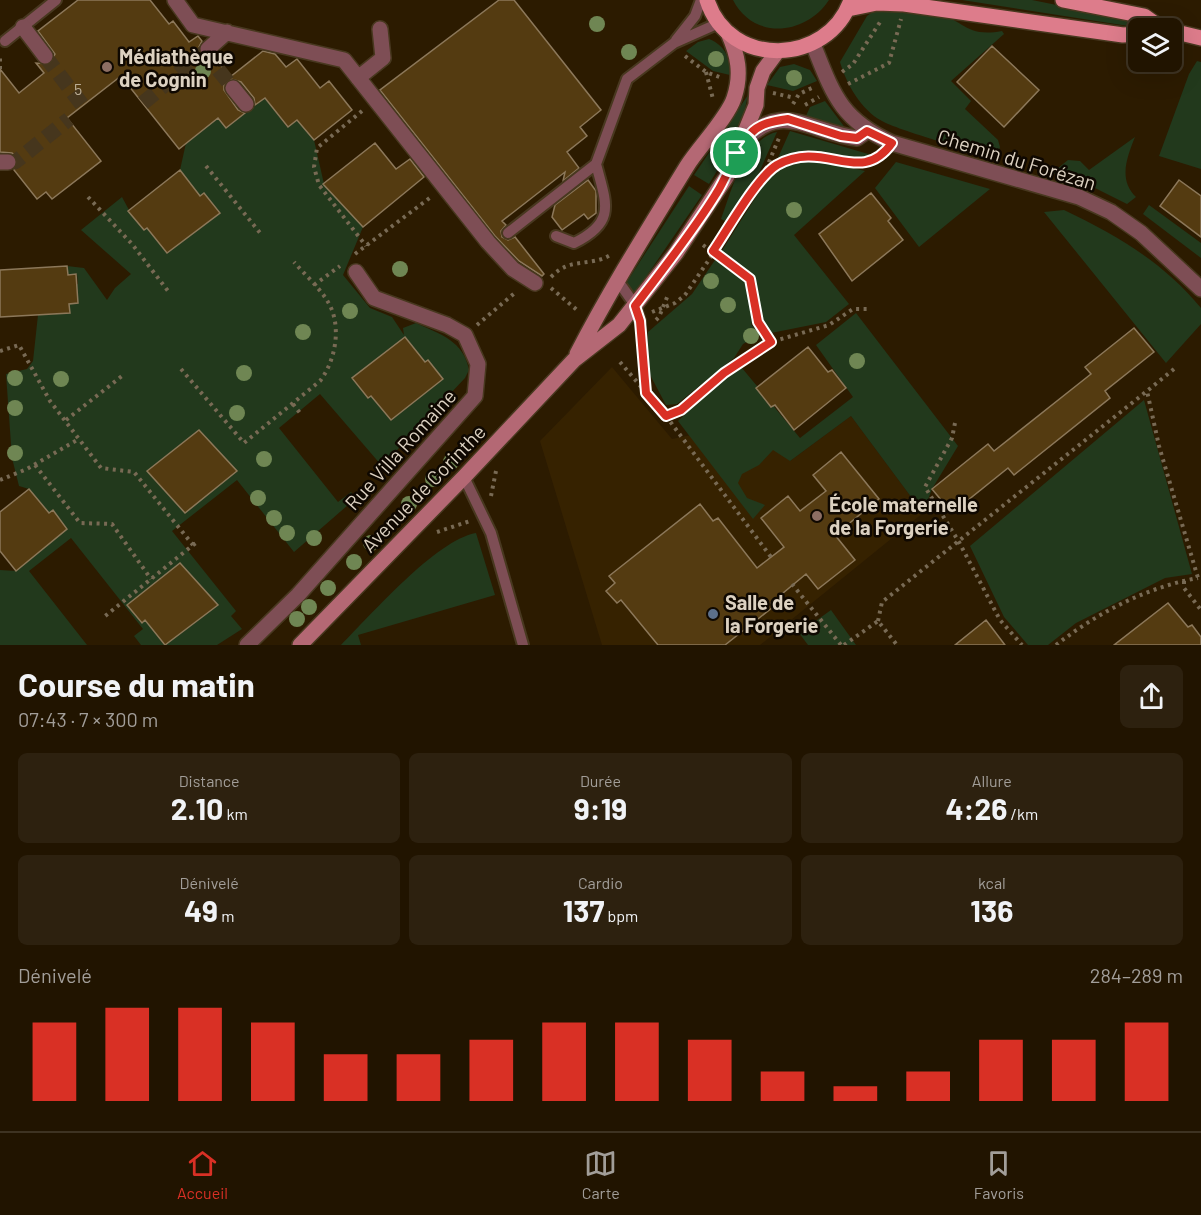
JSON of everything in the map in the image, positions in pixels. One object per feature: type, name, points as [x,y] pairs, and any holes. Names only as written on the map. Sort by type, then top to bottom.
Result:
[{"type":"main road","points":[[574,360],[618,281],[688,165],[733,102],[738,84],[739,56],[707,0]]},
{"type":"main road","points":[[1063,0],[1147,18]]},
{"type":"main road","points":[[724,28],[759,50],[796,51],[813,44],[833,30],[849,4],[897,3],[940,4],[1128,34]]},
{"type":"main road","points":[[1182,33],[1201,38]]},
{"type":"main road","points":[[574,360],[619,325],[676,253],[715,196],[727,176],[756,105],[756,88],[763,71],[777,52]]},
{"type":"main road","name":"Avenue de Corinthe","points":[[300,645],[574,360]]},
{"type":"street","points":[[175,0],[193,25],[344,60],[488,242],[513,269],[535,283]]},
{"type":"street","points":[[23,27],[45,56]]},
{"type":"street","points":[[358,78],[383,58],[380,29]]},
{"type":"street","points":[[208,49],[227,33]]},
{"type":"street","name":"Chemin du Forézan","points":[[813,44],[830,85],[848,115],[867,131],[892,143],[1078,197],[1111,212],[1141,232],[1201,289]]},
{"type":"street","points":[[233,88],[246,104]]},
{"type":"street","points":[[736,153],[751,132],[764,124],[788,119],[841,136],[857,138],[867,131]]},
{"type":"street","points":[[356,272],[374,298],[447,325],[465,335]]},
{"type":"street","name":"Rue Villa Romaine","points":[[247,645],[298,595],[475,396],[478,364],[465,335]]},
{"type":"lane","points":[[5,41],[56,0]]},
{"type":"lane","points":[[508,233],[596,164],[627,79],[674,43],[695,16],[701,0]]},
{"type":"lane","points":[[674,43],[724,28]]},
{"type":"lane","points":[[556,236],[574,243],[593,234],[603,221],[607,208],[596,164]]},
{"type":"lane","points":[[618,281],[635,306],[640,321]]},
{"type":"lane","points":[[464,477],[491,533],[523,645]]},
{"type":"path","points":[[830,85],[889,63],[899,34],[897,3]]},
{"type":"path","points":[[799,121],[805,106],[853,64],[897,3]]},
{"type":"path","points":[[674,43],[684,55],[706,72],[738,84]]},
{"type":"path","points":[[0,56],[0,69]]},
{"type":"path","points":[[366,246],[319,185],[314,167],[317,148],[376,100]]},
{"type":"path","points":[[646,393],[640,321],[685,295],[762,179],[779,164],[806,155],[861,164],[870,163],[878,159],[892,143]]},
{"type":"path","points":[[206,166],[261,234]]},
{"type":"path","points":[[314,285],[444,187]]},
{"type":"path","points":[[88,197],[132,244],[168,291]]},
{"type":"path","points":[[708,235],[703,245],[750,279],[758,322],[771,342]]},
{"type":"path","points":[[181,369],[244,443],[320,381],[327,372],[335,344],[334,316],[327,301],[294,262]]},
{"type":"path","points":[[465,335],[510,294],[535,283],[544,284],[577,310]]},
{"type":"path","points":[[666,416],[681,410],[724,373],[771,342],[829,325],[853,309],[867,309]]},
{"type":"path","points":[[0,351],[19,345],[50,401],[101,468],[134,472],[194,545]]},
{"type":"path","points":[[620,362],[666,416],[771,557]]},
{"type":"path","points":[[792,584],[843,645],[878,621],[882,603],[1174,369]]},
{"type":"path","points":[[65,420],[122,376]]},
{"type":"path","points":[[1056,645],[1078,628],[1166,584],[1199,579],[1159,446],[1147,391]]},
{"type":"path","points":[[293,404],[300,413]]},
{"type":"path","points":[[956,423],[952,438],[925,487],[959,542],[1000,620],[1022,645]]},
{"type":"path","points":[[0,480],[35,465],[79,439]]},
{"type":"path","points":[[35,465],[80,523],[112,524],[151,579]]},
{"type":"path","points":[[104,617],[199,541]]},
{"type":"path","points":[[1184,581],[1184,588],[1201,610]]},
{"type":"path","points":[[878,621],[897,645]]},
{"type":"shaded area","points":[[612,367],[672,439],[753,422],[790,461],[851,416],[923,513],[760,645],[602,645],[540,441]]},
{"type":"green space","points":[[733,0],[829,0],[807,21],[780,28],[767,27],[754,22],[742,13]]},
{"type":"green space","points":[[962,0],[1032,0],[1128,19],[1128,26]]},
{"type":"green space","points":[[878,8],[928,12],[945,16],[972,30],[1002,31],[1004,34],[951,81],[971,101],[965,109],[998,140],[1000,147],[997,156],[957,147],[890,125],[874,116],[861,103],[850,87],[840,62],[867,16]]},
{"type":"green space","points":[[709,39],[726,53],[730,75],[713,71],[686,51],[698,42]]},
{"type":"green space","points":[[1197,61],[1201,62],[1201,169],[1159,156],[1189,74]]},
{"type":"green space","points":[[794,64],[810,70],[817,81],[793,91],[767,85],[780,67]]},
{"type":"green space","points":[[748,95],[733,141],[709,184],[694,175]]},
{"type":"green space","points":[[265,98],[287,127],[298,120],[314,140],[324,184],[363,227],[343,275],[370,308],[392,317],[404,335],[403,328],[416,323],[450,340],[462,352],[469,370],[465,378],[382,466],[320,394],[279,428],[338,502],[351,492],[356,498],[294,552],[237,480],[172,531],[236,611],[231,616],[242,629],[217,645],[141,645],[134,636],[143,629],[71,538],[29,571],[87,645],[0,645],[0,570],[16,571],[67,529],[53,511],[49,513],[29,489],[19,486],[12,458],[6,374],[27,369],[33,361],[38,315],[69,313],[69,304],[78,303],[78,292],[73,292],[72,285],[78,284],[77,274],[68,275],[67,266],[84,268],[107,300],[115,288],[131,274],[81,230],[122,197],[129,210],[180,170],[186,143],[218,118],[226,128]]},
{"type":"green space","points":[[825,101],[846,129],[806,116],[810,107]]},
{"type":"green space","points":[[790,131],[875,156],[861,159],[807,150],[777,160]]},
{"type":"green space","points":[[777,132],[751,191],[729,223],[721,219],[734,181],[747,155],[766,137]]},
{"type":"green space","points":[[1135,137],[1127,160],[1126,176],[1130,190],[1136,197],[1127,204],[1091,186],[1052,173],[1068,160],[1080,161],[1089,170]]},
{"type":"green space","points":[[806,161],[829,162],[865,171],[794,235],[849,304],[826,322],[771,333],[759,316],[751,324],[760,335],[743,344],[734,358],[677,404],[666,405],[648,371],[648,332],[692,294],[715,260],[737,272],[747,284],[754,277],[721,252],[764,184],[781,168]]},
{"type":"green space","points":[[896,162],[990,189],[919,247],[875,188]]},
{"type":"green space","points":[[689,186],[702,195],[635,293],[626,283]]},
{"type":"green space","points":[[1149,205],[1201,243],[1201,258],[1143,214]]},
{"type":"green space","points":[[1064,210],[1139,252],[1171,277],[1201,308],[1201,324],[1166,363],[1044,212]]},
{"type":"green space","points":[[856,313],[958,446],[932,489],[923,513],[851,416],[790,461],[773,450],[759,465],[742,474],[738,483],[747,498],[765,505],[753,519],[678,421],[714,386],[742,368],[800,438],[853,397],[816,345]]},
{"type":"green space","points":[[1144,400],[1192,574],[1165,578],[1076,623],[1048,645],[1028,645],[1004,617],[970,546]]},
{"type":"green space","points":[[476,533],[495,595],[358,635],[361,645],[341,645],[386,598],[442,549]]},
{"type":"green space","points":[[831,610],[856,645],[808,645],[799,633]]},
{"type":"building","points":[[78,0],[150,0],[169,24],[173,21],[189,42],[198,36],[202,41],[199,47],[200,55],[206,58],[214,57],[230,77],[263,51],[275,54],[286,67],[297,59],[320,88],[329,81],[352,110],[314,140],[297,120],[288,127],[265,98],[255,105],[254,98],[241,82],[231,79],[224,84],[224,90],[238,110],[245,113],[226,128],[218,118],[179,149],[121,76],[67,118],[101,161],[52,199],[46,192],[37,199],[14,170],[18,163],[16,157],[12,153],[0,152],[0,69],[19,93],[44,73],[36,63],[50,64],[55,54],[38,31]]},
{"type":"building","points":[[499,0],[514,0],[601,110],[580,127],[587,136],[567,152],[579,168],[563,181],[565,172],[502,221],[506,225],[501,231],[502,237],[508,240],[515,237],[544,274],[542,276],[519,261],[495,236],[380,90]]},
{"type":"building","points":[[992,46],[1039,90],[1004,127],[957,82]]},
{"type":"building","points":[[375,143],[396,169],[410,159],[424,177],[363,227],[323,184]]},
{"type":"building","points":[[180,170],[200,196],[204,193],[220,213],[167,253],[147,228],[144,230],[128,211]]},
{"type":"building","points":[[588,180],[596,191],[596,213],[588,219],[584,214],[562,230],[552,217],[555,205]]},
{"type":"building","points":[[1179,180],[1201,196],[1201,237],[1160,206]]},
{"type":"building","points":[[871,193],[891,218],[888,221],[903,240],[852,281],[819,234]]},
{"type":"building","points":[[67,266],[68,275],[76,274],[78,303],[69,304],[70,313],[0,317],[0,270]]},
{"type":"building","points":[[1134,328],[1154,352],[1105,391],[1110,398],[1014,475],[1008,468],[952,513],[932,489],[988,444],[994,451],[1091,374],[1085,367]]},
{"type":"building","points":[[405,337],[425,362],[428,360],[443,379],[391,420],[371,396],[368,398],[352,378]]},
{"type":"building","points":[[808,347],[828,372],[832,370],[846,388],[794,430],[775,405],[771,407],[756,388]]},
{"type":"building","points":[[199,430],[237,471],[185,513],[147,471]]},
{"type":"building","points":[[841,452],[879,499],[835,535],[855,560],[818,589],[806,574],[771,603],[773,607],[725,645],[658,645],[621,600],[617,603],[606,591],[615,583],[609,576],[700,504],[713,521],[718,518],[757,568],[784,547],[761,518],[788,496],[800,511],[826,491],[813,475]]},
{"type":"building","points":[[29,489],[49,513],[53,510],[67,529],[16,571],[0,551],[0,512]]},
{"type":"building","points":[[180,563],[218,605],[165,645],[145,620],[142,623],[127,605]]},
{"type":"building","points":[[1168,603],[1188,627],[1192,625],[1201,637],[1201,645],[1114,645]]},
{"type":"building","points":[[986,620],[1005,645],[955,645]]},
{"type":"tunnel","points":[[143,103],[208,49]]},
{"type":"tunnel","points":[[204,52],[233,88]]},
{"type":"tunnel","points":[[45,56],[83,106]]},
{"type":"tunnel","points":[[8,162],[15,162],[69,119]]},
{"type":"place","name":"Médiathèque de Cognin","points":[[107,67]]},
{"type":"place","name":"École maternelle de la Forgerie","points":[[817,516]]},
{"type":"place","name":"Salle de la Forgerie","points":[[713,614]]},
{"type":"route","points":[[788,119],[841,136],[857,138],[867,131],[892,143],[885,153],[870,163],[861,164],[806,155],[779,164],[762,179],[713,251],[750,279],[758,322],[771,342],[724,373],[681,410],[666,416],[646,393],[640,321],[635,306],[676,253],[715,196],[727,176],[736,153],[751,132],[775,120],[788,119]]}]
